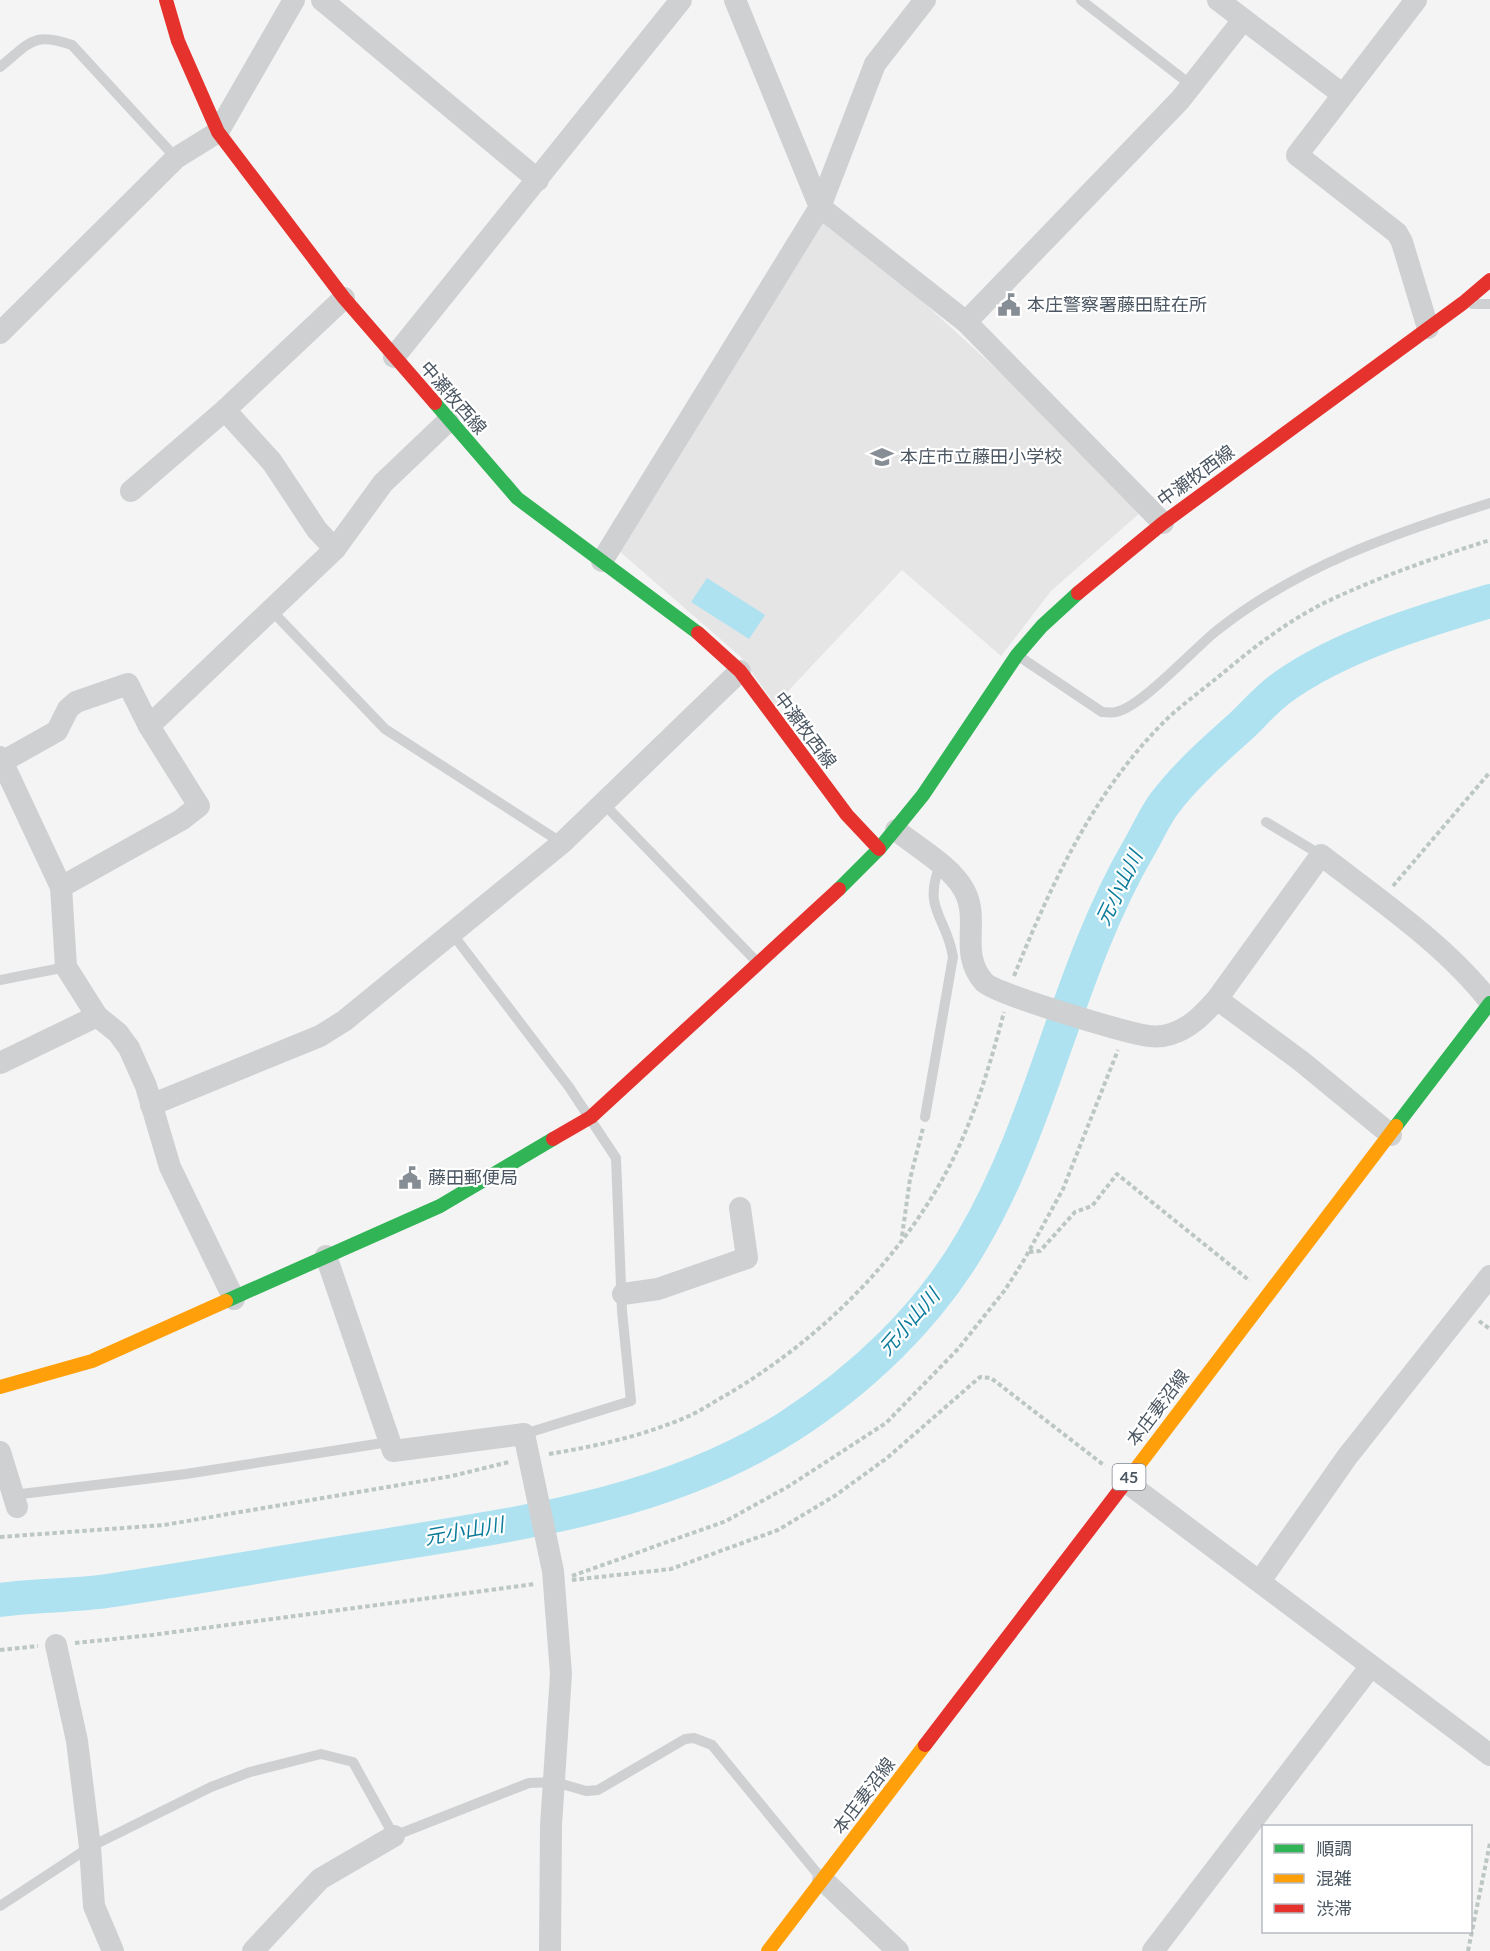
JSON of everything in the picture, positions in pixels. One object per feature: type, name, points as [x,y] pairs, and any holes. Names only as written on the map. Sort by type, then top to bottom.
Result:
[{"type":"main road","name":"中瀬牧西線","points":[[166,0],[178,41],[218,132],[344,298],[448,421],[517,498],[709,641],[740,671],[847,815],[879,849],[923,795],[1017,655],[1042,626],[1088,583],[1163,523],[1490,280]]},
{"type":"main road","points":[[0,1387],[92,1361],[440,1206],[591,1117],[810,918],[879,849]]},
{"type":"main road","name":"本庄妻沼線","points":[[768,1951],[1490,1002]]},
{"type":"street","points":[[0,333],[176,158],[218,132],[294,0]]},
{"type":"street","points":[[322,0],[538,180]]},
{"type":"street","points":[[394,357],[681,0]]},
{"type":"street","points":[[735,0],[819,207],[966,322],[1163,523]]},
{"type":"street","points":[[602,561],[819,207],[875,64],[925,0]]},
{"type":"street","points":[[1218,0],[1342,94]]},
{"type":"street","points":[[1416,0],[1298,154],[1397,233],[1428,328]]},
{"type":"street","points":[[966,322],[1191,86],[1243,20]]},
{"type":"street","points":[[130,491],[225,410],[344,298]]},
{"type":"street","points":[[225,410],[272,462],[317,530],[335,549]]},
{"type":"street","points":[[149,726],[335,549],[383,483],[448,421]]},
{"type":"street","points":[[151,1105],[320,1036],[364,1005],[562,843],[740,671]]},
{"type":"street","points":[[61,887],[181,820],[199,806],[149,726],[128,684],[76,702],[68,709],[57,732],[1,761],[61,887],[66,967],[97,1016],[117,1033],[129,1048],[151,1105],[170,1167],[234,1299]]},
{"type":"street","points":[[896,830],[954,877],[965,891],[971,914],[969,956],[984,983],[1011,995],[1123,1029],[1154,1036],[1169,1035],[1198,1020],[1217,999],[1321,855],[1380,900],[1456,965],[1490,1002]]},
{"type":"street","points":[[1217,999],[1301,1061],[1391,1135]]},
{"type":"street","points":[[0,1063],[34,1049],[97,1016]]},
{"type":"street","points":[[623,1294],[658,1289],[747,1258],[740,1208]]},
{"type":"street","points":[[326,1256],[393,1451],[524,1434],[526,1461],[554,1576],[561,1674],[551,1825],[550,1951]]},
{"type":"street","points":[[1260,1581],[1347,1457],[1490,1276]]},
{"type":"street","points":[[0,1452],[15,1501]]},
{"type":"street","points":[[1125,1481],[1490,1755]]},
{"type":"street","points":[[56,1645],[77,1741],[90,1847],[94,1906],[113,1951]]},
{"type":"street","points":[[1154,1951],[1371,1666]]},
{"type":"street","points":[[253,1951],[320,1879],[394,1836]]},
{"type":"street","points":[[823,1880],[898,1951]]},
{"type":"lane","points":[[1081,0],[1191,86]]},
{"type":"lane","points":[[0,67],[34,39],[52,38],[72,45],[176,158]]},
{"type":"lane","points":[[1462,303],[1490,304]]},
{"type":"lane","points":[[1017,655],[1102,712],[1116,712],[1130,706],[1150,690],[1215,632],[1260,599],[1298,576],[1399,532],[1490,503]]},
{"type":"lane","points":[[272,611],[385,729],[562,843]]},
{"type":"lane","points":[[603,803],[758,963]]},
{"type":"lane","points":[[1266,822],[1321,855]]},
{"type":"lane","points":[[925,1117],[952,957],[951,943],[932,901],[933,883],[940,865]]},
{"type":"lane","points":[[451,932],[591,1117],[616,1158],[622,1311],[631,1401],[524,1434]]},
{"type":"lane","points":[[0,980],[66,967]]},
{"type":"lane","points":[[15,1501],[389,1442]]},
{"type":"lane","points":[[0,1906],[90,1847],[211,1787],[250,1772],[321,1754],[353,1762],[394,1836],[529,1783],[555,1782],[586,1791],[598,1790],[685,1739],[702,1740],[712,1746],[823,1880]]},
{"type":"path","points":[[0,1537],[164,1525],[452,1476],[622,1440],[692,1415],[786,1356],[845,1305],[901,1240],[935,1192],[963,1139],[988,1075],[1011,995],[1052,887],[1077,840],[1131,759],[1170,716],[1248,652],[1322,604],[1403,569],[1490,540]]},
{"type":"path","points":[[1380,900],[1490,772]]},
{"type":"path","points":[[554,1576],[726,1521],[789,1486],[886,1423],[958,1348],[1005,1290],[1029,1252],[1063,1189],[1123,1029]]},
{"type":"path","points":[[901,1240],[910,1179],[925,1117]]},
{"type":"path","points":[[1029,1252],[1040,1251],[1075,1212],[1092,1206],[1117,1174],[1267,1294]]},
{"type":"path","points":[[0,1650],[152,1635],[554,1576],[671,1569],[778,1530],[836,1495],[887,1458],[980,1377],[991,1378],[1125,1481]]},
{"type":"path","points":[[1472,1931],[1490,1843]]},
{"type":"path","points":[[1468,1951],[1472,1933]]},
{"type":"shaded area","name":"本庄市立藤田小学校","points":[[822,223],[922,301],[1040,409],[1141,512],[1051,591],[1001,656],[902,570],[775,705],[742,658],[618,550]]},
{"type":"water","points":[[707,578],[765,615],[749,639],[691,602]]},
{"type":"waterway","name":"元小山川","points":[[0,1600],[107,1591],[555,1516],[651,1490],[698,1473],[744,1452],[815,1409],[867,1368],[914,1321],[935,1296],[972,1241],[997,1194],[1019,1144],[1093,943],[1115,893],[1155,819],[1181,783],[1272,696],[1306,672],[1383,636],[1490,601]]},
{"type":"traffic: fast","points":[[435,403],[517,498],[698,633]]},
{"type":"traffic: fast","points":[[839,889],[879,849],[923,795],[1017,655],[1042,626],[1078,593]]},
{"type":"traffic: fast","points":[[1396,1126],[1490,1003]]},
{"type":"traffic: fast","points":[[226,1301],[440,1206],[553,1139]]},
{"type":"traffic: slow","points":[[1135,1470],[1396,1126]]},
{"type":"traffic: slow","points":[[0,1387],[92,1361],[226,1301]]},
{"type":"traffic: slow","points":[[768,1951],[925,1745]]},
{"type":"traffic: jam","points":[[166,0],[178,41],[218,132],[344,298],[435,403]]},
{"type":"traffic: jam","points":[[1078,593],[1163,523],[1463,303],[1490,280]]},
{"type":"traffic: jam","points":[[698,633],[740,671],[847,815],[879,849]]},
{"type":"traffic: jam","points":[[553,1139],[591,1117],[839,889]]},
{"type":"traffic: jam","points":[[925,1745],[1135,1470]]},
{"type":"place","name":"本庄警察署藤田駐在所","points":[[1009,305]]},
{"type":"place","name":"本庄市立藤田小学校","points":[[882,457]]},
{"type":"place","name":"藤田郵便局","points":[[410,1178]]}]
